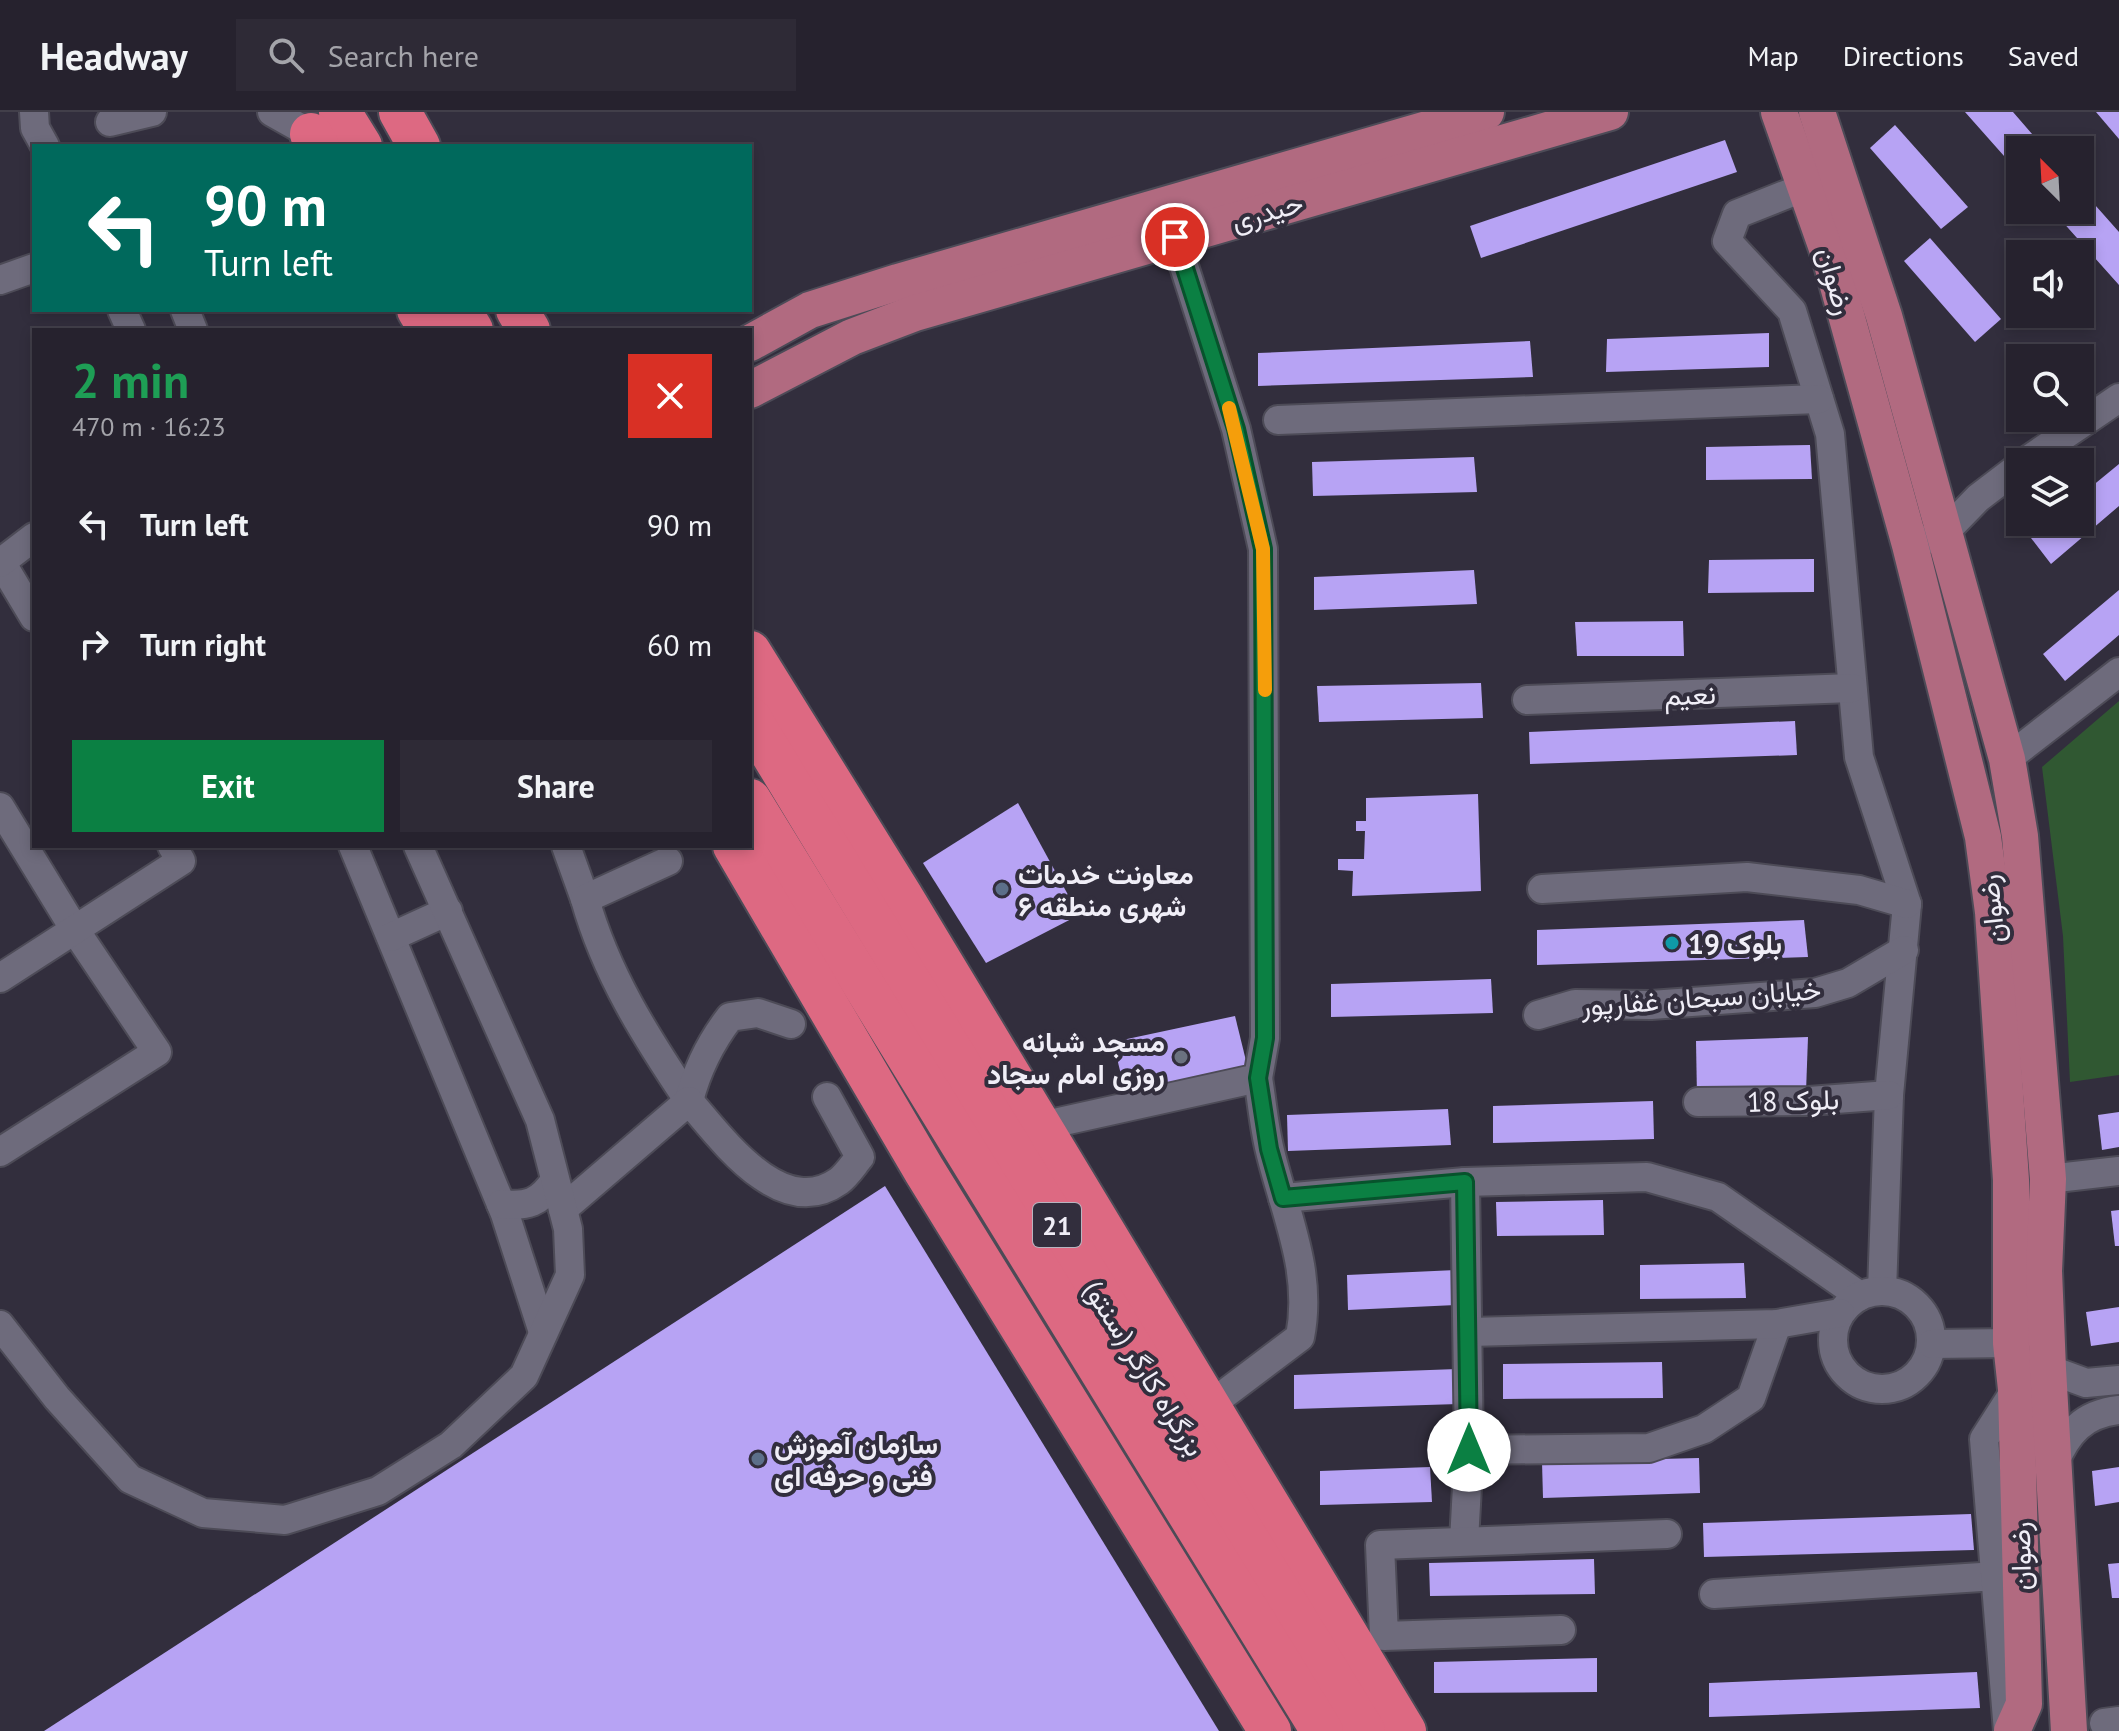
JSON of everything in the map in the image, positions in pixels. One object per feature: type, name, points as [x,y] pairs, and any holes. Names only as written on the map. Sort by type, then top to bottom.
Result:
[{"type":"highway","points":[[400,112],[418,144]]},
{"type":"highway","points":[[317,126],[357,144]]},
{"type":"highway","points":[[752,655],[1041,1126],[1405,1731]]},
{"type":"highway","name":"بزرگراه کارگر (سنتو)","points":[[752,721],[1364,1731]]},
{"type":"highway","name":"بزرگراه کارگر (سنتو)","points":[[752,803],[1322,1731]]},
{"type":"highway","points":[[735,848],[924,1170],[1270,1731]]},
{"type":"main road","name":"حیدری","points":[[752,389],[852,337],[915,313],[1486,112]]},
{"type":"main road","name":"حیدری","points":[[752,342],[810,310],[1610,112]]},
{"type":"main road","name":"رضوان","points":[[1779,112],[1830,257],[1910,545],[1967,764],[1993,912],[2011,1180],[2011,1343],[2016,1389],[2015,1722]]},
{"type":"main road","name":"رضوان","points":[[1817,112],[1884,316],[2007,759],[2020,836],[2048,1179],[2044,1271],[2066,1719]]},
{"type":"main road","points":[[2015,1722],[2032,1718],[2043,1723],[2066,1719]]},
{"type":"street","points":[[34,112],[35,128],[44,144]]},
{"type":"street","points":[[108,131],[152,112]]},
{"type":"street","points":[[272,112],[317,126]]},
{"type":"street","points":[[1470,1332],[1777,1324],[1861,1300],[1908,1298],[1926,1317],[1932,1344],[1921,1372],[1896,1389],[1866,1388],[1842,1371],[1832,1342],[1861,1300],[1889,1095],[1907,904],[1859,757],[1830,434],[1792,311],[1727,241],[1737,214],[1805,187]]},
{"type":"street","points":[[1170,221],[1236,429],[1263,549],[1265,1038],[1258,1078],[1269,1149],[1294,1227],[1306,1304],[1300,1337],[1210,1405]]},
{"type":"street","points":[[0,280],[32,269]]},
{"type":"street","points":[[2046,448],[2119,398]]},
{"type":"street","points":[[1278,420],[1819,399]]},
{"type":"street","points":[[1910,545],[1944,533],[1978,498],[2006,477]]},
{"type":"street","points":[[32,539],[1,563],[32,614]]},
{"type":"street","points":[[2007,759],[2119,672]]},
{"type":"street","name":"نعیم","points":[[1527,700],[1852,688]]},
{"type":"street","points":[[0,807],[75,930],[157,1052],[0,1152]]},
{"type":"street","points":[[0,978],[181,861],[173,848]]},
{"type":"street","points":[[354,848],[501,1204],[542,1329]]},
{"type":"street","points":[[0,1325],[57,1398],[130,1479],[203,1513],[285,1520],[378,1491],[451,1445],[524,1376],[542,1329],[570,1275],[568,1229],[540,1120],[419,848]]},
{"type":"street","points":[[567,848],[598,945],[641,1030],[689,1101],[741,1161],[768,1182],[809,1193],[839,1181],[860,1157],[827,1097]]},
{"type":"street","points":[[585,899],[668,861]]},
{"type":"street","points":[[1542,889],[1747,877],[1859,890],[1907,904]]},
{"type":"street","points":[[391,937],[448,911]]},
{"type":"street","name":"خیابان سبحان غفارپور","points":[[1538,1015],[1575,1004],[1651,1005],[1815,993],[1848,983],[1904,950]]},
{"type":"street","points":[[563,1209],[689,1101],[695,1075],[712,1041],[730,1017],[758,1013],[791,1024]]},
{"type":"street","points":[[1041,1126],[1258,1078]]},
{"type":"street","name":"بلوک 18","points":[[1698,1102],[1809,1101],[1889,1095]]},
{"type":"street","points":[[2048,1179],[2119,1171]]},
{"type":"street","points":[[1283,1198],[1465,1182],[1647,1177],[1718,1197],[1861,1300]]},
{"type":"street","points":[[501,1204],[525,1207],[545,1195],[555,1180]]},
{"type":"street","points":[[1464,1541],[1470,1332],[1465,1182]]},
{"type":"street","points":[[1469,1450],[1649,1448],[1704,1429],[1751,1398],[1777,1324]]},
{"type":"street","points":[[1932,1344],[2011,1343]]},
{"type":"street","points":[[2048,1369],[2086,1383],[2119,1380]]},
{"type":"street","points":[[2015,1722],[1984,1439],[2016,1389]]},
{"type":"street","points":[[2054,1464],[2065,1438],[2081,1422],[2102,1412],[2119,1410]]},
{"type":"street","points":[[1561,1630],[1384,1636],[1380,1545],[1667,1534]]},
{"type":"street","points":[[1714,1594],[1997,1576]]},
{"type":"green space","points":[[2119,701],[2119,1075],[2070,1082],[2063,936],[2042,767]]},
{"type":"building","points":[[1965,112],[2013,112],[2034,136],[2006,136],[2006,158]]},
{"type":"building","points":[[2096,112],[2119,112],[2119,139]]},
{"type":"building","points":[[1895,125],[1968,207],[1941,229],[1870,148]]},
{"type":"building","points":[[1725,140],[1737,172],[1481,258],[1470,226]]},
{"type":"building","points":[[2094,204],[2119,232],[2119,285],[2094,257],[2094,240],[2079,240],[2065,224],[2094,224]]},
{"type":"building","points":[[1930,238],[2001,319],[1975,342],[1904,261]]},
{"type":"building","points":[[1769,333],[1769,367],[1606,372],[1607,339]]},
{"type":"building","points":[[1530,341],[1533,377],[1258,386],[1258,353]]},
{"type":"building","points":[[1810,445],[1812,479],[1706,480],[1706,447]]},
{"type":"building","points":[[1474,457],[1477,492],[1313,496],[1312,462]]},
{"type":"building","points":[[2119,464],[2119,506],[2094,527],[2094,485]]},
{"type":"building","points":[[2033,536],[2084,536],[2051,564],[2031,538]]},
{"type":"building","points":[[1814,559],[1814,592],[1708,593],[1709,560]]},
{"type":"building","points":[[1474,570],[1477,604],[1314,610],[1314,577]]},
{"type":"building","points":[[2119,590],[2119,635],[2065,681],[2043,654]]},
{"type":"building","points":[[1683,621],[1684,656],[1577,656],[1575,622]]},
{"type":"building","points":[[1481,683],[1483,718],[1319,722],[1317,686]]},
{"type":"building","points":[[1795,721],[1797,755],[1530,764],[1529,732]]},
{"type":"building","points":[[1478,794],[1481,891],[1352,896],[1353,871],[1338,870],[1338,859],[1364,859],[1365,831],[1356,831],[1356,821],[1366,821],[1366,798]]},
{"type":"building","name":"معاونت خدمات شهری منطقه ۶","points":[[1018,803],[1079,915],[986,963],[923,863]]},
{"type":"building","name":"بلوک 19","points":[[1804,920],[1808,957],[1537,965],[1537,930]]},
{"type":"building","points":[[1491,979],[1493,1013],[1331,1017],[1331,984]]},
{"type":"building","name":"مسجد شبانه روزی امام سجاد","points":[[1235,1016],[1249,1073],[1127,1099],[1113,1042]]},
{"type":"building","points":[[1808,1037],[1806,1092],[1697,1097],[1696,1041]]},
{"type":"building","points":[[1653,1101],[1654,1139],[1493,1143],[1493,1106]]},
{"type":"building","points":[[1448,1109],[1451,1145],[1288,1151],[1287,1115]]},
{"type":"building","points":[[2119,1112],[2119,1147],[2102,1150],[2098,1115]]},
{"type":"building","name":"سازمان آموزش فنی و حرفه ای","points":[[885,1186],[1219,1731],[44,1731]]},
{"type":"building","points":[[1603,1200],[1604,1235],[1497,1236],[1496,1202]]},
{"type":"building","points":[[2119,1210],[2119,1246],[2115,1246],[2111,1211]]},
{"type":"building","points":[[1744,1263],[1746,1298],[1640,1299],[1640,1265]]},
{"type":"building","points":[[1456,1270],[1456,1305],[1348,1310],[1347,1275]]},
{"type":"building","points":[[2119,1307],[2119,1342],[2091,1346],[2086,1312]]},
{"type":"building","points":[[1662,1362],[1663,1398],[1503,1399],[1503,1364]]},
{"type":"building","points":[[1457,1369],[1459,1404],[1294,1409],[1294,1375]]},
{"type":"building","points":[[1699,1458],[1700,1493],[1543,1498],[1542,1462]]},
{"type":"building","points":[[1430,1467],[1432,1502],[1320,1505],[1320,1471]]},
{"type":"building","points":[[2119,1467],[2119,1502],[2095,1506],[2092,1471]]},
{"type":"building","points":[[1971,1514],[1974,1550],[1704,1557],[1703,1523]]},
{"type":"building","points":[[1594,1559],[1595,1594],[1430,1596],[1429,1563]]},
{"type":"building","points":[[2119,1563],[2119,1598],[2112,1598],[2108,1564]]},
{"type":"building","points":[[1597,1658],[1597,1692],[1434,1693],[1434,1662]]},
{"type":"building","points":[[1977,1672],[1980,1708],[1709,1717],[1709,1683]]},
{"type":"slow traffic","points":[[1229,408],[1263,549],[1265,690]]},
{"type":"place","name":"معاونت خدمات شهری منطقه ۶","points":[[1002,889]]},
{"type":"place","name":"بلوک 19","points":[[1672,943]]},
{"type":"place","name":"مسجد شبانه روزی امام سجاد","points":[[1181,1057]]},
{"type":"place","name":"سازمان آموزش فنی و حرفه ای","points":[[758,1459]]},
{"type":"route","points":[[1175,237],[1236,429],[1263,549],[1265,1038],[1258,1078],[1269,1149],[1283,1198],[1465,1182],[1470,1332],[1469,1450]]}]
